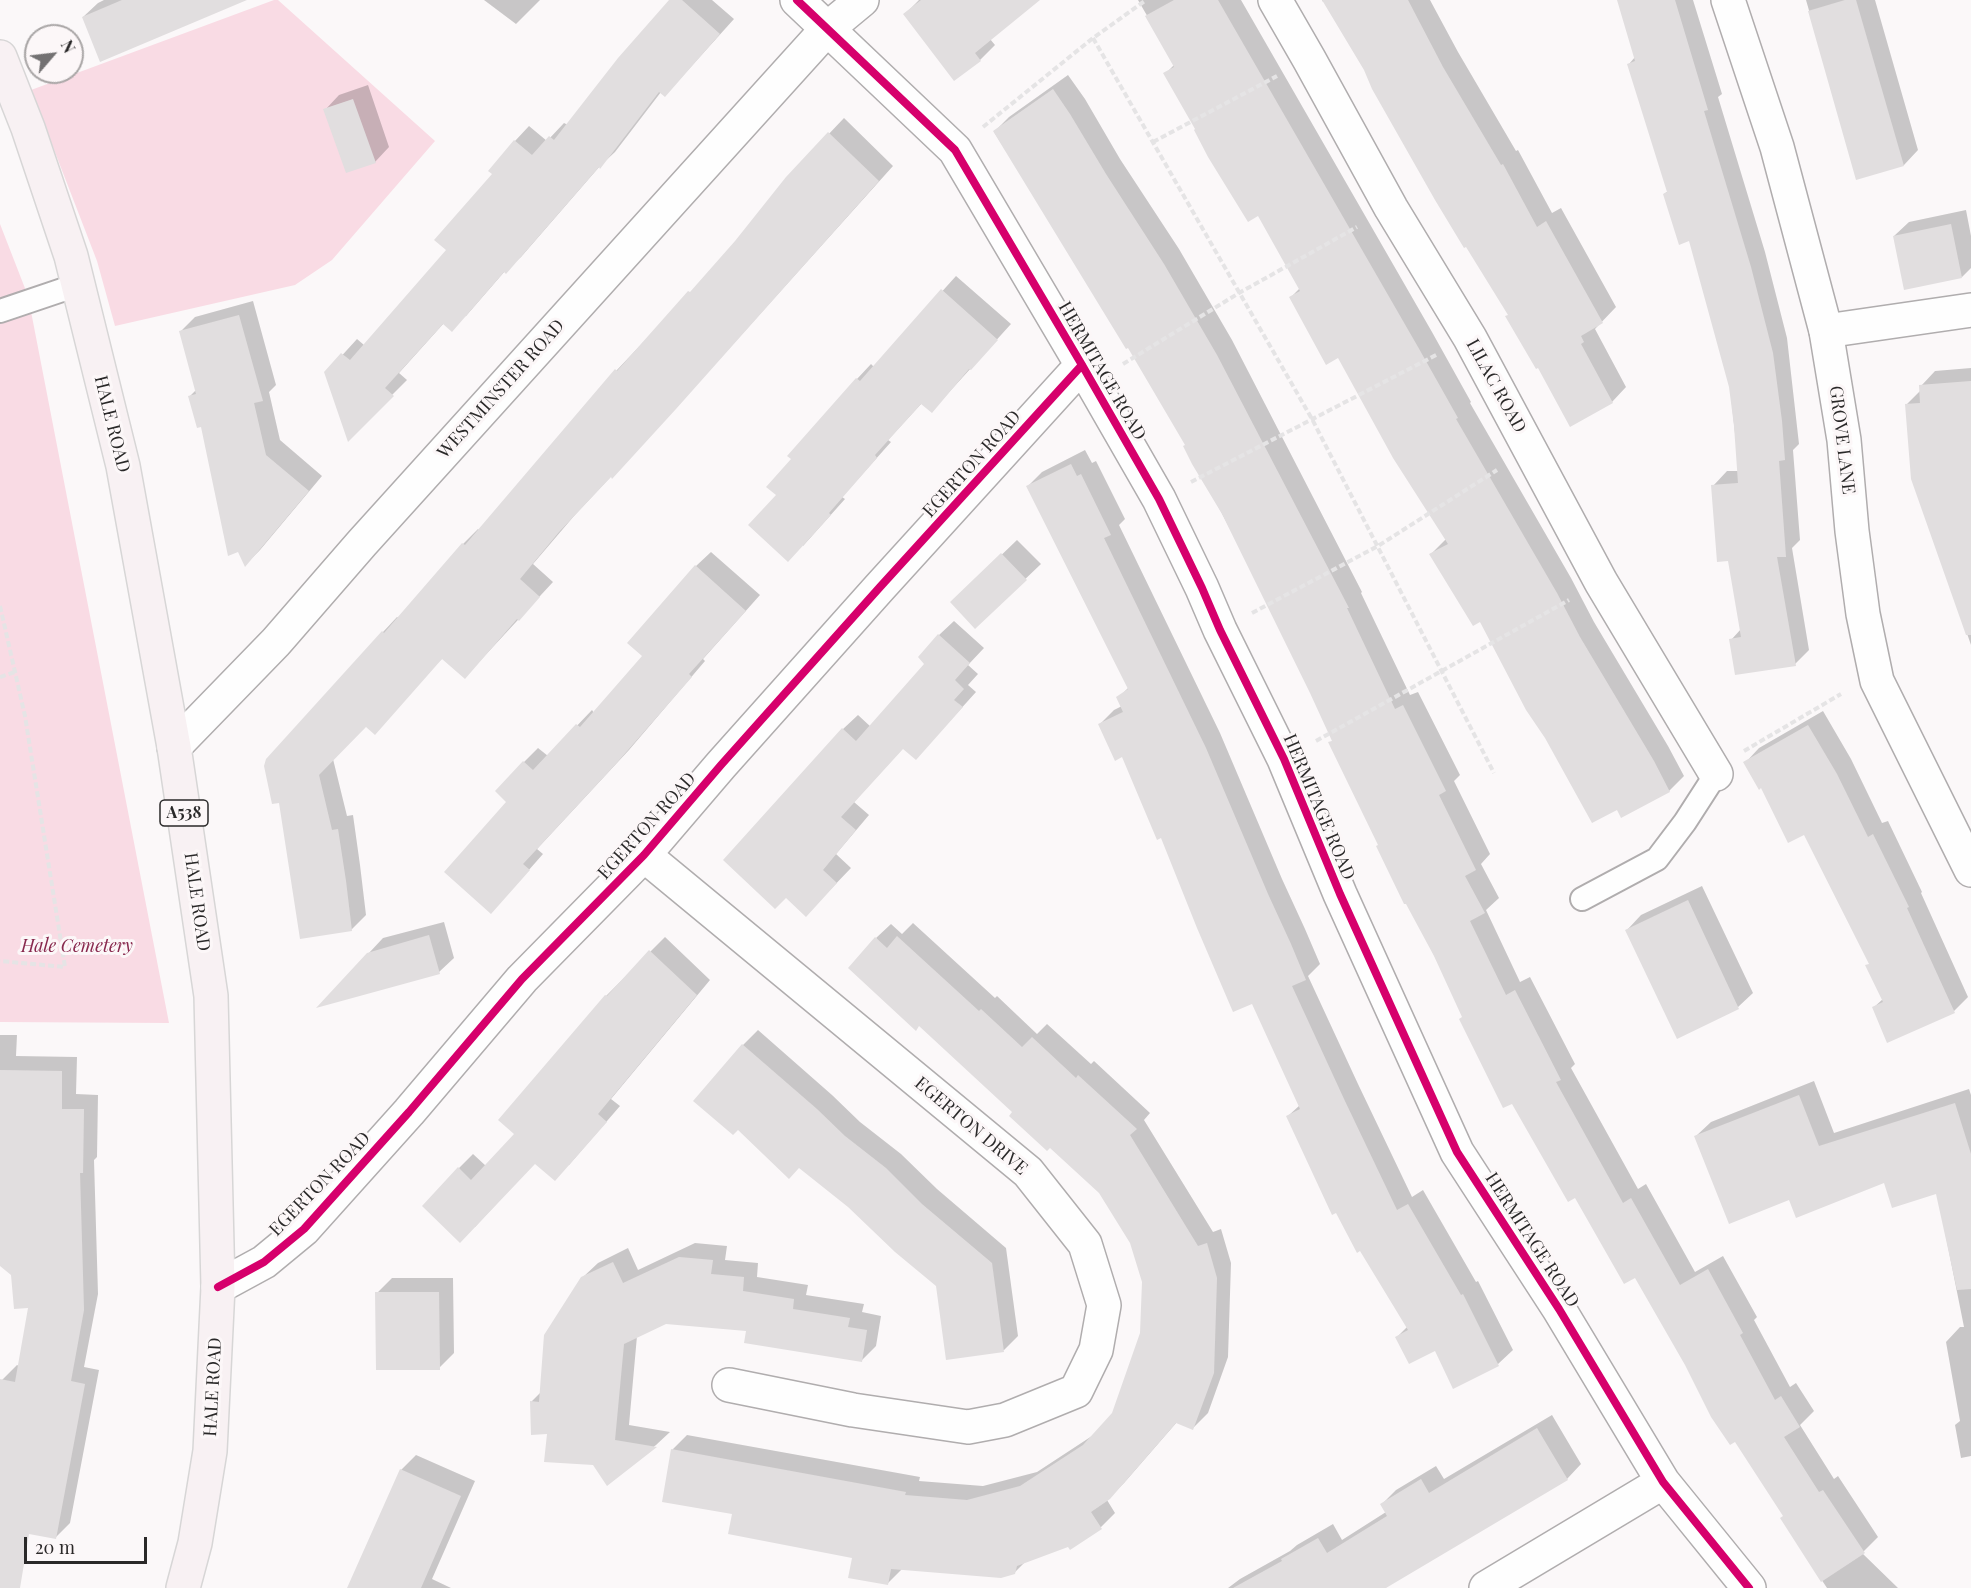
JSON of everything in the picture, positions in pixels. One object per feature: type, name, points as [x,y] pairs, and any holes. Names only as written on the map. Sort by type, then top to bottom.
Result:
[{"type":"main road","name":"HALE ROAD","points":[[0,57],[28,128],[71,256],[123,466],[174,747],[211,996],[218,1287],[210,1450],[195,1543],[183,1588]]},
{"type":"street","name":"HERMITAGE ROAD","points":[[797,0],[954,150],[1159,499],[1284,759],[1340,894],[1458,1152],[1559,1309],[1663,1482],[1749,1588]]},
{"type":"street","name":"WESTMINSTER ROAD","points":[[174,747],[276,642],[827,29],[862,0]]},
{"type":"street","name":"LILAC ROAD","points":[[1275,0],[1391,208],[1470,338],[1601,582],[1714,772]]},
{"type":"street","name":"GROVE LANE","points":[[1728,0],[1777,147],[1826,330],[1844,440],[1852,531],[1863,614],[1875,674],[1971,870]]},
{"type":"street","points":[[1826,330],[1971,310]]},
{"type":"street","name":"EGERTON ROAD","points":[[218,1287],[264,1262],[304,1228],[409,1112],[522,979],[644,855],[720,765],[848,623],[1087,374]]},
{"type":"street","name":"EGERTON DRIVE","points":[[644,855],[1028,1173],[1085,1244],[1104,1305],[1096,1350],[1076,1391],[1005,1420],[968,1427],[853,1410],[729,1385]]},
{"type":"street","points":[[1486,1588],[1663,1482]]},
{"type":"lane","points":[[0,312],[77,285]]},
{"type":"lane","points":[[1582,899],[1658,859],[1685,822],[1714,772]]},
{"type":"path","points":[[954,150],[1093,38],[1146,0]]},
{"type":"path","points":[[1093,38],[1312,419],[1494,773]]},
{"type":"path","points":[[1153,142],[1309,59]]},
{"type":"path","points":[[1087,374],[1391,208]]},
{"type":"path","points":[[1159,499],[1470,338]]},
{"type":"path","points":[[1220,630],[1378,546],[1530,448]]},
{"type":"path","points":[[1284,759],[1601,582]]},
{"type":"path","points":[[0,606],[25,716],[65,967],[0,961]]},
{"type":"path","points":[[0,677],[15,672]]},
{"type":"path","points":[[1714,772],[1875,674]]},
{"type":"green space","points":[[278,0],[435,141],[332,260],[295,285],[115,326],[97,261],[31,90],[47,84],[84,84],[84,70]]},
{"type":"green space","name":"Hale Cemetery","points":[[0,224],[28,296],[169,1023],[0,1022]]},
{"type":"building","points":[[122,0],[247,0],[100,62],[82,17]]},
{"type":"building","points":[[669,0],[682,0],[720,34],[665,97],[659,92],[600,169],[599,167],[452,332],[443,324],[385,388],[394,396],[348,442],[324,372],[341,353],[350,360],[446,250],[434,240],[492,174],[488,171],[514,140],[532,155],[549,136],[554,140],[618,58]]},
{"type":"building","points":[[921,0],[1040,0],[975,53],[981,61],[954,81],[903,14]]},
{"type":"building","points":[[1174,0],[1218,0],[1670,792],[1621,818],[1617,810],[1592,823],[1545,738],[1526,710],[1480,622],[1473,626],[1429,554],[1448,544],[1393,458],[1338,358],[1326,365],[1289,297],[1300,291],[1258,216],[1248,222],[1208,157],[1163,73],[1174,67],[1145,16]]},
{"type":"building","points":[[1322,0],[1408,0],[1443,67],[1501,165],[1503,164],[1537,227],[1546,221],[1603,323],[1581,336],[1584,342],[1581,344],[1613,403],[1570,427],[1538,368],[1536,369],[1505,316],[1508,315],[1435,200],[1372,89],[1364,70]]},
{"type":"building","points":[[1617,0],[1675,0],[1708,110],[1704,111],[1751,267],[1773,353],[1782,421],[1785,460],[1779,461],[1786,557],[1777,557],[1796,666],[1735,675],[1729,639],[1741,637],[1728,561],[1717,562],[1711,485],[1738,483],[1729,387],[1689,241],[1679,245],[1663,194],[1667,192],[1627,64],[1635,61]]},
{"type":"building","points":[[1845,0],[1856,0],[1904,166],[1856,180],[1808,11]]},
{"type":"building","points":[[1053,89],[1164,264],[1217,355],[1349,608],[1347,608],[1395,709],[1403,705],[1446,791],[1439,795],[1476,870],[1465,876],[1485,913],[1470,921],[1506,995],[1515,990],[1561,1080],[1556,1082],[1623,1203],[1631,1198],[1680,1285],[1708,1269],[1743,1333],[1740,1335],[1775,1400],[1781,1396],[1800,1427],[1784,1437],[1819,1492],[1823,1490],[1865,1553],[1821,1582],[1780,1518],[1783,1516],[1735,1442],[1730,1445],[1711,1417],[1685,1365],[1635,1278],[1624,1284],[1575,1198],[1568,1202],[1512,1104],[1503,1108],[1459,1019],[1462,1017],[1434,956],[1404,904],[1376,846],[1378,845],[1328,742],[1332,741],[1310,693],[1222,514],[1192,464],[1183,446],[1185,445],[1128,348],[1126,349],[993,131]]},
{"type":"building","points":[[353,99],[376,163],[346,173],[323,109]]},
{"type":"building","points":[[828,132],[879,181],[676,409],[612,479],[611,477],[559,532],[520,579],[540,597],[519,621],[517,619],[465,679],[442,659],[375,735],[366,727],[319,775],[332,830],[338,829],[352,931],[300,939],[279,803],[272,804],[264,766],[266,759],[382,631],[384,633],[462,543],[465,545],[615,369],[617,371],[688,291],[690,292],[735,241],[786,177]]},
{"type":"building","points":[[1951,224],[1962,278],[1904,290],[1893,236]]},
{"type":"building","points":[[941,289],[998,340],[971,370],[969,369],[932,413],[921,404],[875,455],[877,458],[829,513],[831,515],[788,562],[748,525],[776,495],[766,487],[791,459],[787,456],[856,378],[860,381]]},
{"type":"building","points":[[239,315],[263,401],[254,403],[266,455],[309,491],[245,567],[238,552],[228,556],[201,427],[197,428],[188,396],[196,394],[179,331]]},
{"type":"building","points":[[1971,381],[1971,635],[1966,635],[1911,479],[1905,404],[1920,403],[1919,385]]},
{"type":"building","points":[[1071,464],[1077,476],[1081,474],[1111,535],[1104,538],[1206,748],[1291,944],[1306,980],[1292,986],[1344,1099],[1397,1210],[1408,1204],[1461,1295],[1463,1294],[1499,1366],[1453,1389],[1435,1351],[1409,1364],[1395,1337],[1408,1330],[1360,1251],[1357,1253],[1336,1213],[1332,1215],[1286,1116],[1300,1109],[1252,1004],[1233,1012],[1161,838],[1157,840],[1122,757],[1115,761],[1098,724],[1123,712],[1116,697],[1128,689],[1026,486]]},
{"type":"building","points":[[1001,553],[1027,580],[975,629],[950,602]]},
{"type":"building","points":[[695,565],[746,611],[689,674],[692,677],[614,766],[523,864],[530,870],[491,914],[444,872],[506,802],[495,791],[523,761],[533,770],[576,724],[580,727],[642,656],[627,643]]},
{"type":"building","points":[[938,634],[970,663],[955,680],[964,689],[954,700],[963,707],[916,760],[903,749],[841,817],[856,830],[823,870],[837,883],[806,917],[786,898],[775,909],[723,860],[842,728],[856,741],[924,664],[918,657]]},
{"type":"building","points":[[1808,725],[1837,774],[1868,837],[1873,834],[1909,907],[1907,908],[1955,1013],[1887,1043],[1872,1007],[1883,1002],[1865,965],[1869,964],[1804,835],[1788,843],[1761,788],[1759,790],[1743,762]]},
{"type":"building","points":[[1688,900],[1739,1009],[1677,1039],[1625,930]]},
{"type":"building","points":[[429,935],[440,974],[316,1008],[367,953]]},
{"type":"building","points":[[897,936],[1022,1047],[1032,1037],[1076,1078],[1078,1075],[1137,1129],[1130,1135],[1198,1246],[1207,1243],[1217,1278],[1214,1373],[1193,1430],[1176,1423],[1110,1499],[1091,1512],[1102,1529],[1070,1550],[1068,1547],[1017,1566],[1015,1574],[1001,1578],[891,1569],[888,1585],[848,1578],[852,1558],[728,1534],[732,1514],[662,1502],[671,1449],[906,1492],[905,1495],[967,1500],[1020,1486],[1083,1445],[1112,1413],[1140,1333],[1142,1282],[1130,1243],[1099,1193],[1050,1148],[1047,1151],[1009,1116],[1012,1112],[919,1026],[916,1031],[848,968],[875,937],[887,948]]},
{"type":"building","points":[[649,950],[697,995],[598,1114],[607,1122],[555,1181],[535,1164],[460,1243],[422,1206],[458,1167],[471,1180],[514,1134],[498,1120],[605,995],[607,996]]},
{"type":"building","points":[[742,1044],[992,1263],[1004,1352],[946,1360],[936,1286],[895,1252],[848,1207],[799,1168],[789,1179],[738,1130],[733,1135],[693,1101]]},
{"type":"building","points":[[0,1070],[62,1071],[62,1109],[84,1109],[83,1173],[80,1173],[84,1310],[71,1381],[85,1384],[56,1539],[29,1534],[20,1588],[0,1588],[0,1379],[15,1382],[28,1308],[14,1309],[11,1275],[0,1266]]},
{"type":"building","points":[[1799,1095],[1819,1146],[1955,1103],[1971,1154],[1971,1289],[1957,1290],[1936,1194],[1892,1208],[1884,1183],[1796,1218],[1789,1200],[1729,1224],[1694,1136]]},
{"type":"building","points":[[679,1257],[713,1260],[711,1274],[744,1277],[743,1291],[794,1299],[793,1309],[850,1318],[848,1327],[867,1330],[862,1362],[744,1343],[746,1331],[666,1324],[624,1344],[615,1440],[657,1447],[607,1486],[593,1465],[544,1462],[547,1434],[531,1435],[530,1401],[539,1402],[544,1335],[581,1277],[613,1262],[623,1283]]},
{"type":"building","points":[[375,1292],[439,1292],[440,1370],[376,1370]]},
{"type":"building","points":[[1537,1428],[1568,1480],[1386,1588],[1233,1588],[1318,1538],[1327,1553],[1387,1516],[1380,1504],[1421,1479],[1429,1493]]},
{"type":"building","points":[[400,1469],[461,1496],[421,1588],[347,1588]]},
{"type":"cycle path","points":[[797,0],[955,150],[1159,499],[1284,759],[1340,894],[1457,1152],[1559,1309],[1663,1482],[1749,1588]]},
{"type":"cycle path","points":[[218,1287],[264,1262],[304,1229],[409,1112],[522,979],[644,855],[880,587],[1082,365]]}]
